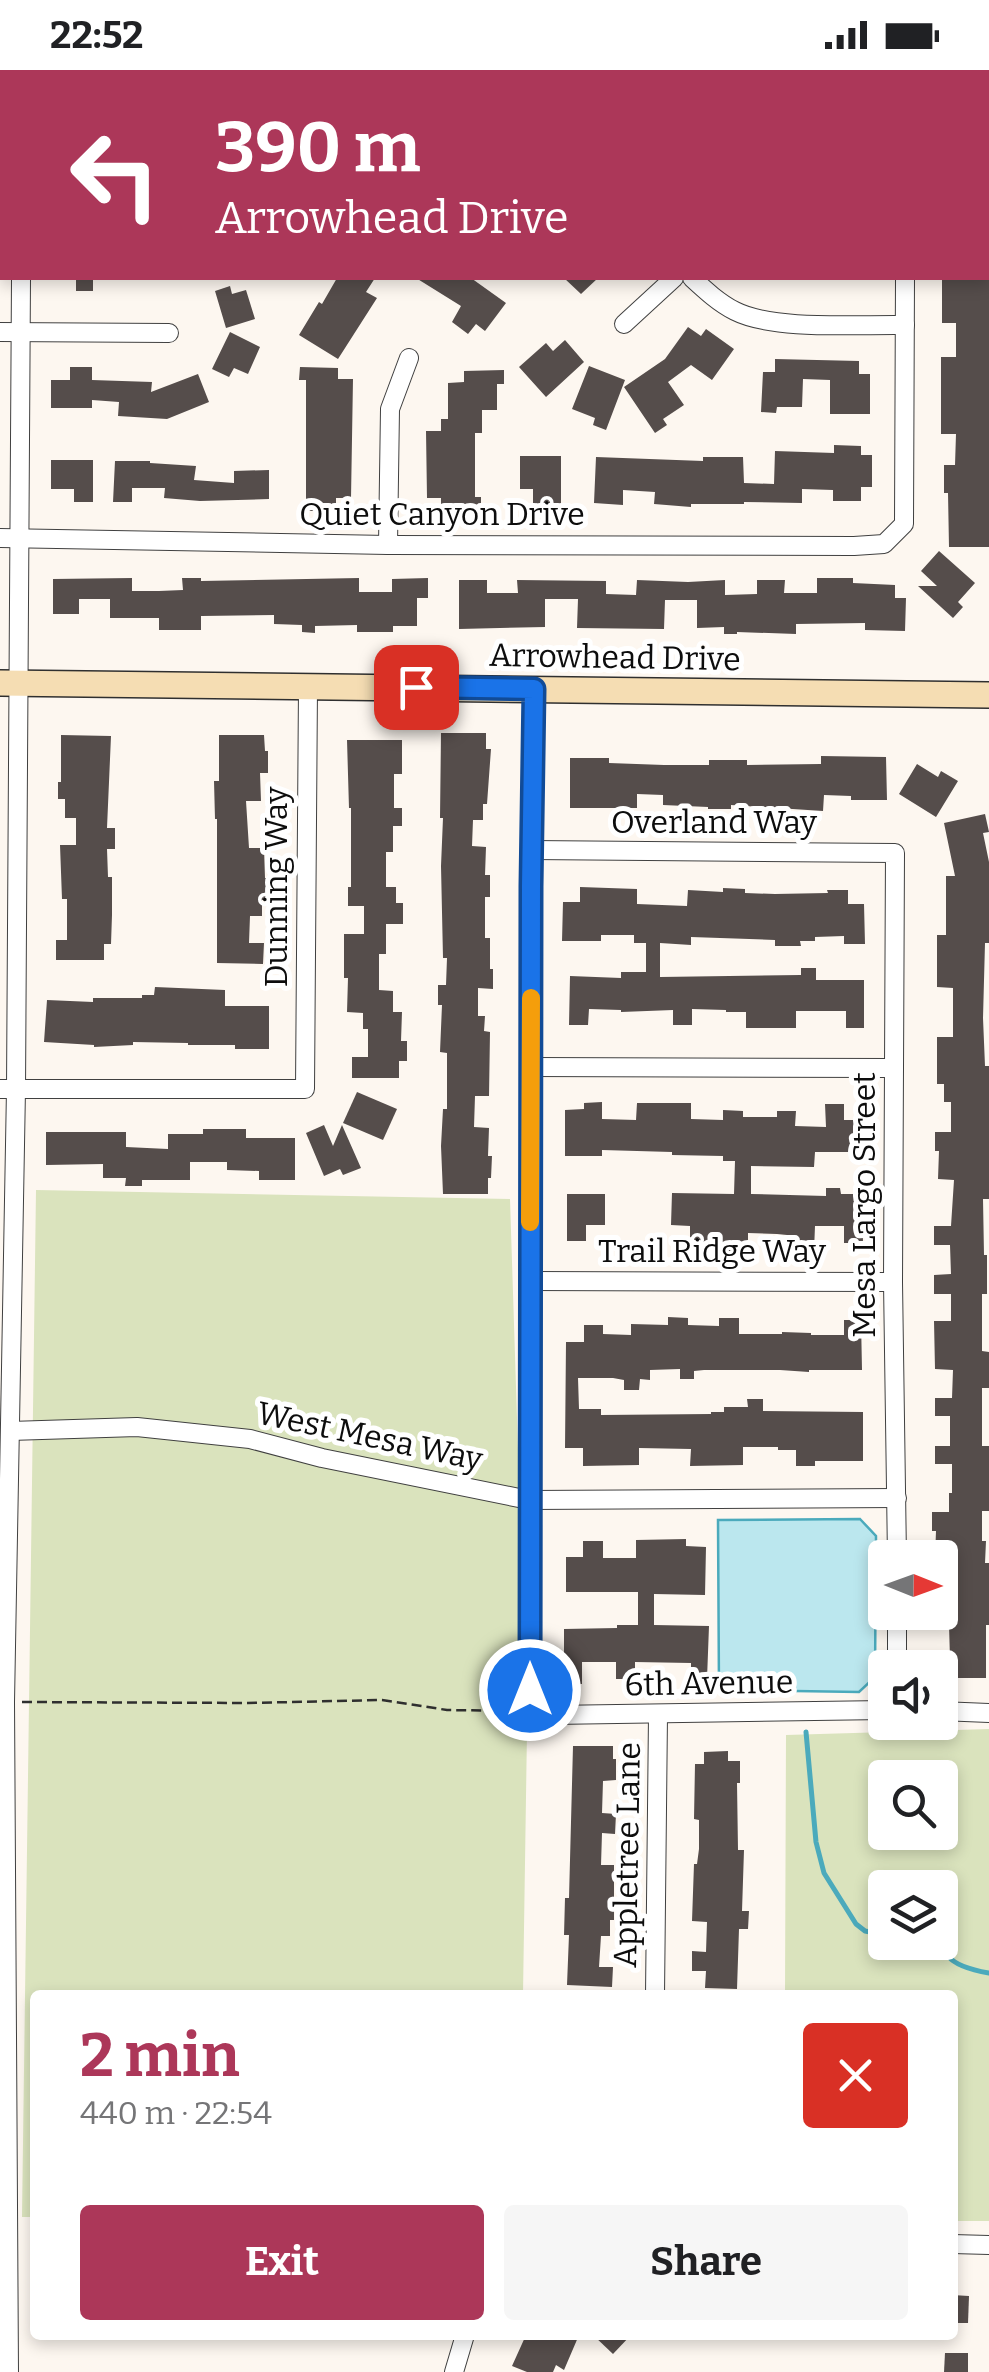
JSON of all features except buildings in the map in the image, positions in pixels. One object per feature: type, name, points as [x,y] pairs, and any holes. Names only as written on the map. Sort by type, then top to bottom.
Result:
[{"type":"main road","name":"Arrowhead Drive","points":[[9,683],[989,695]]},
{"type":"street","points":[[9,2372],[3,1702],[10,1432],[9,683],[10,538],[22,280]]},
{"type":"street","points":[[624,324],[672,280]]},
{"type":"street","points":[[694,280],[735,312],[763,322],[905,325],[905,280]]},
{"type":"street","name":"Quiet Canyon Drive","points":[[10,538],[388,545],[884,544],[904,524],[905,325]]},
{"type":"street","points":[[0,332],[169,333]]},
{"type":"street","points":[[388,545],[390,408],[409,358]]},
{"type":"street","name":"Dunning Way","points":[[8,1089],[304,1089],[308,686]]},
{"type":"street","points":[[534,689],[529,1500],[530,1690],[536,1711]]},
{"type":"street","name":"Overland Way","points":[[532,850],[895,853]]},
{"type":"street","name":"Mesa Largo Street","points":[[895,853],[896,1540]]},
{"type":"street","points":[[531,1067],[894,1068]]},
{"type":"street","name":"Trail Ridge Way","points":[[530,1281],[893,1282]]},
{"type":"street","name":"West Mesa Way","points":[[10,1432],[137,1427],[236,1438],[529,1500],[896,1498]]},
{"type":"street","name":"6th Avenue","points":[[536,1711],[552,1715],[658,1715],[868,1710]]},
{"type":"street","points":[[958,1712],[989,1713]]},
{"type":"street","name":"Appletree Lane","points":[[655,1990],[658,1715]]},
{"type":"street","points":[[958,2244],[989,2245]]},
{"type":"street","points":[[454,2372],[464,2340]]},
{"type":"path","points":[[3,1702],[382,1700],[447,1710],[536,1711]]},
{"type":"green space","points":[[36,1190],[510,1199],[527,1731],[523,1990],[30,1990],[30,2217],[22,2217]]},
{"type":"green space","points":[[989,1729],[989,2221],[958,2221],[958,1990],[785,1990],[786,1735],[868,1733],[868,1740],[958,1740],[958,1730]]},
{"type":"water","points":[[860,1519],[876,1536],[876,1540],[868,1540],[868,1630],[875,1630],[875,1650],[868,1650],[868,1684],[859,1692],[719,1690],[718,1520]]},
{"type":"waterway","points":[[806,1732],[816,1842],[824,1873],[856,1924],[868,1932]]},
{"type":"waterway","points":[[953,1960],[989,1973]]},
{"type":"slow traffic","points":[[530,1222],[531,998]]},
{"type":"route","points":[[416,687],[534,689],[530,1690]]}]
